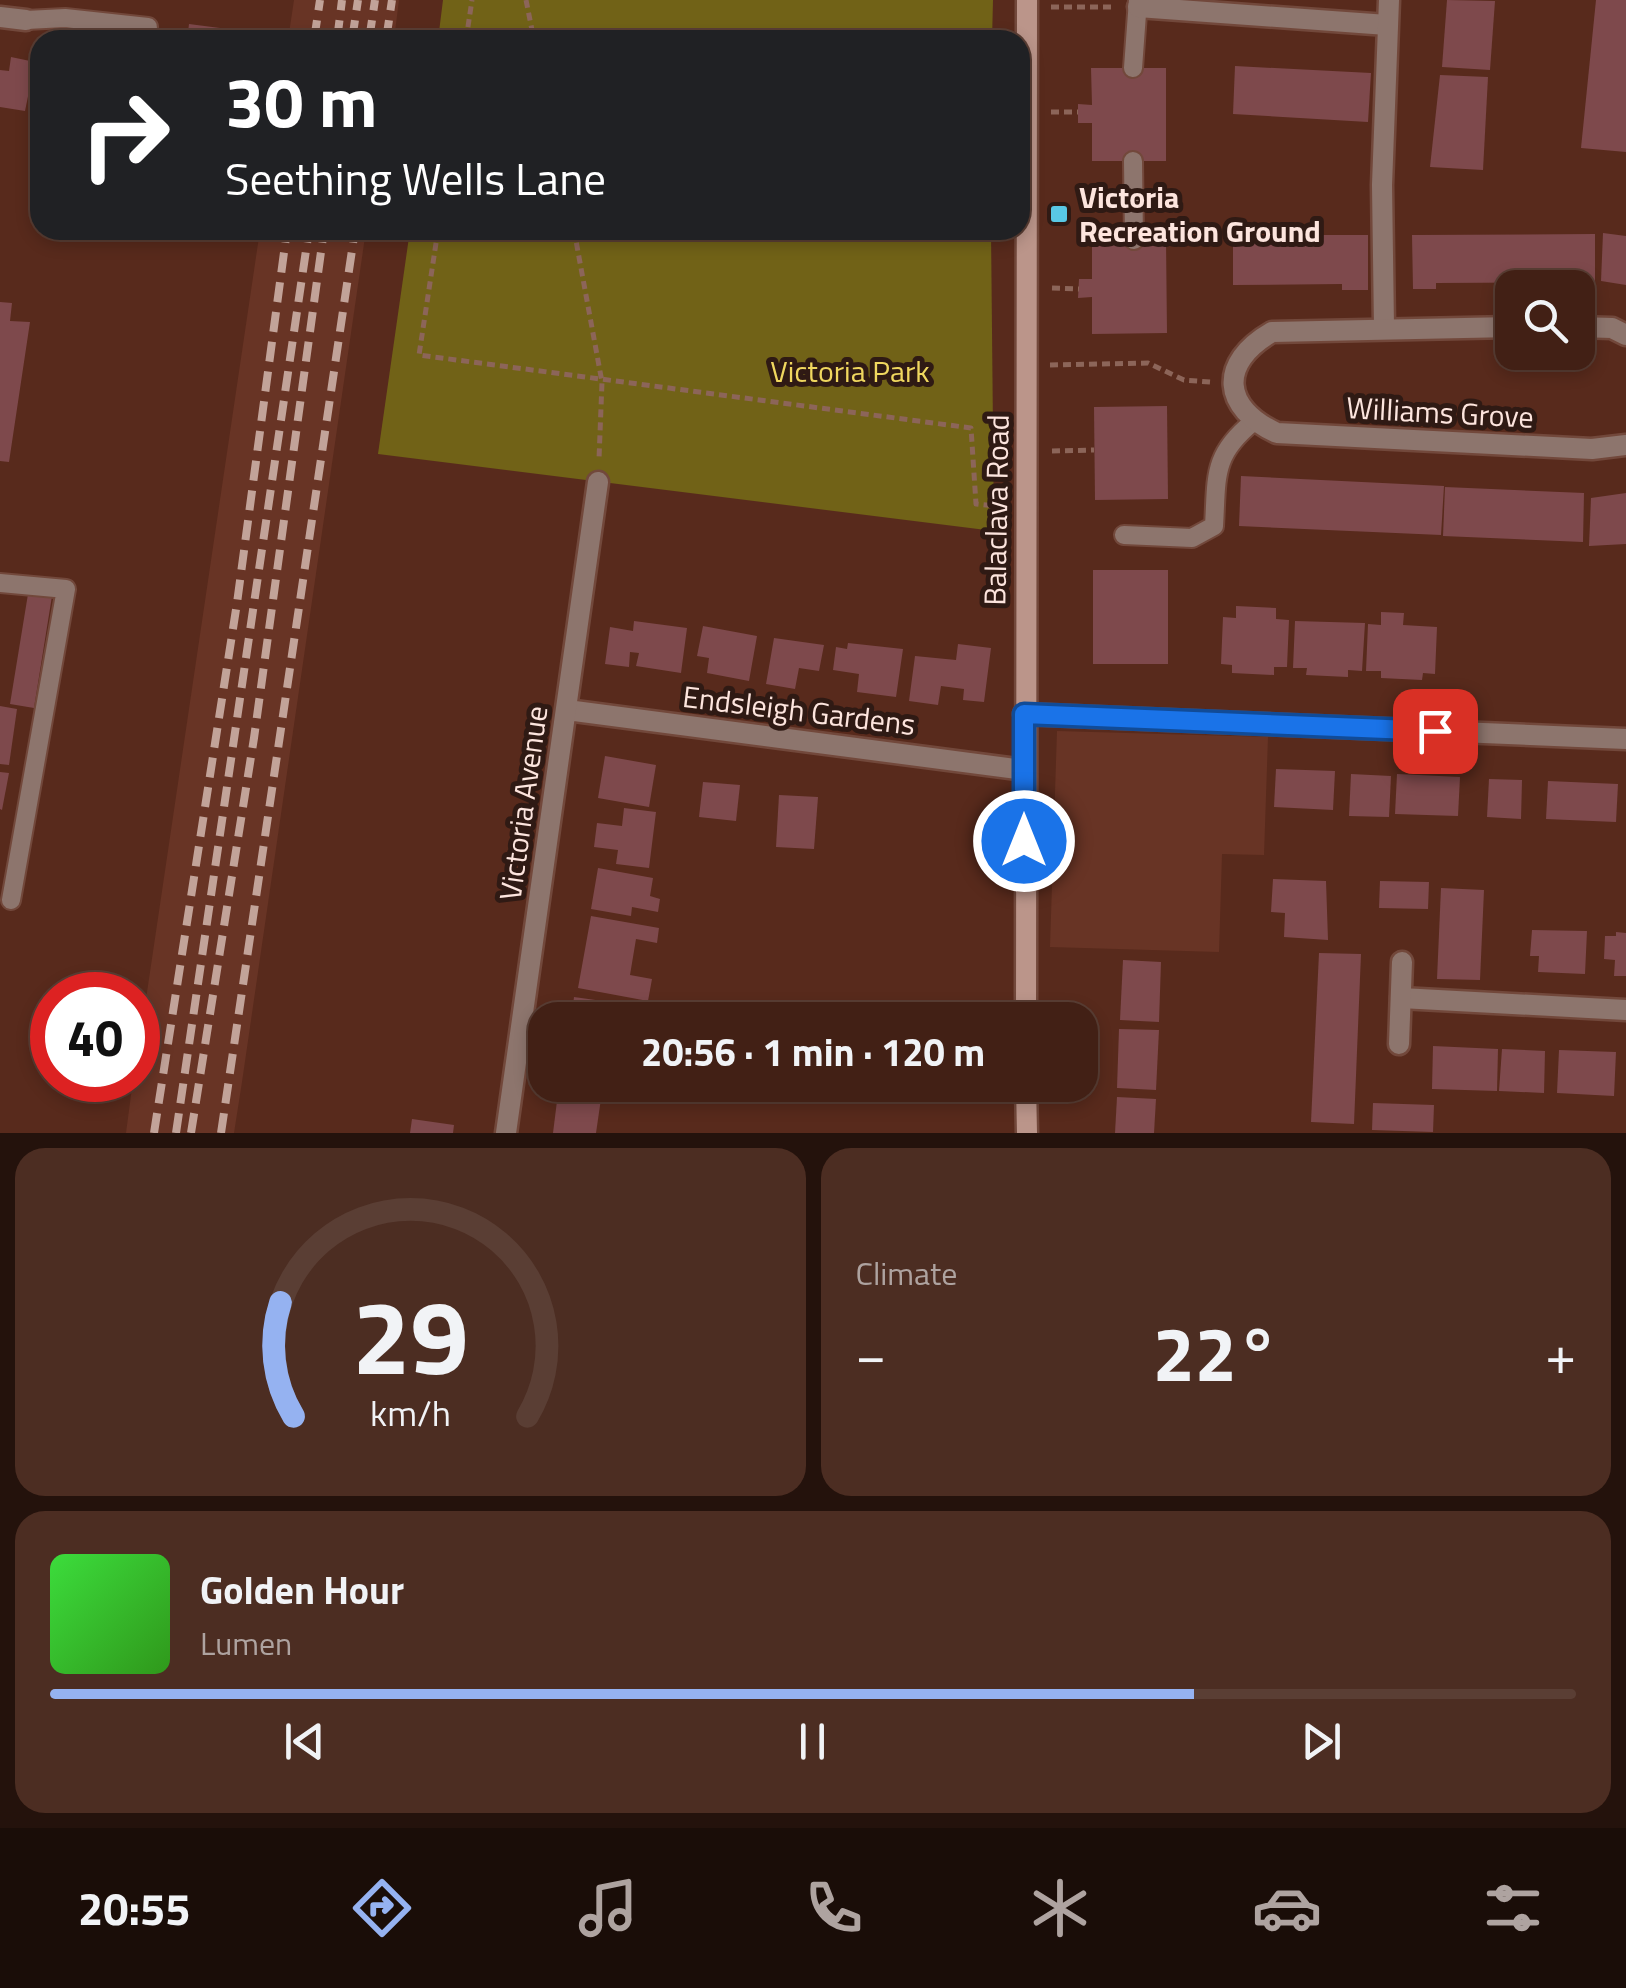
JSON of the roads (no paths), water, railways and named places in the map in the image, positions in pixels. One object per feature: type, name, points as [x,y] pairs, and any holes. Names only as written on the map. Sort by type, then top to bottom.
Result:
[{"type":"street","name":"Balaclava Road","points":[[1027,0],[1027,30]]},
{"type":"street","points":[[1384,328],[1389,0]]},
{"type":"street","points":[[1138,4],[1386,25]]},
{"type":"street","points":[[0,17],[26,20]]},
{"type":"street","name":"Balaclava Road","points":[[1026,1002],[1027,240]]},
{"type":"street","points":[[1253,422],[1238,407],[1233,384],[1239,360],[1252,343],[1272,332],[1495,327]]},
{"type":"street","points":[[1595,328],[1612,328],[1626,335]]},
{"type":"street","name":"Williams Grove","points":[[1253,422],[1277,433],[1592,450],[1626,445]]},
{"type":"street","name":"Victoria Avenue","points":[[506,1133],[598,482]]},
{"type":"street","name":"Endsleigh Gardens","points":[[567,710],[1024,770]]},
{"type":"street","points":[[1024,714],[1626,740]]},
{"type":"street","points":[[1399,1044],[1402,962]]},
{"type":"street","points":[[1401,998],[1626,1010]]},
{"type":"street","points":[[1026,1102],[1026,1133]]},
{"type":"lane","points":[[1132,68],[1138,4]]},
{"type":"lane","points":[[26,20],[65,18],[148,26]]},
{"type":"lane","points":[[1133,161],[1134,240]]},
{"type":"lane","points":[[1124,534],[1192,538],[1214,526],[1218,464],[1231,440],[1253,422]]},
{"type":"lane","points":[[0,583],[66,589],[12,900]]},
{"type":"railway","points":[[316,30],[320,0]]},
{"type":"railway","points":[[338,30],[342,0]]},
{"type":"railway","points":[[354,30],[358,0]]},
{"type":"railway","points":[[370,30],[375,0]]},
{"type":"railway","points":[[388,30],[392,0]]},
{"type":"railway","points":[[154,1133],[237,603],[286,240]]},
{"type":"railway","points":[[176,1133],[308,240]]},
{"type":"railway","points":[[191,1133],[254,738],[323,240]]},
{"type":"railway","points":[[221,1133],[354,240]]},
{"type":"place","name":"Victoria Recreation Ground","points":[[1059,214]]},
{"type":"park label","name":"Victoria Park","points":[[850,371]]}]
